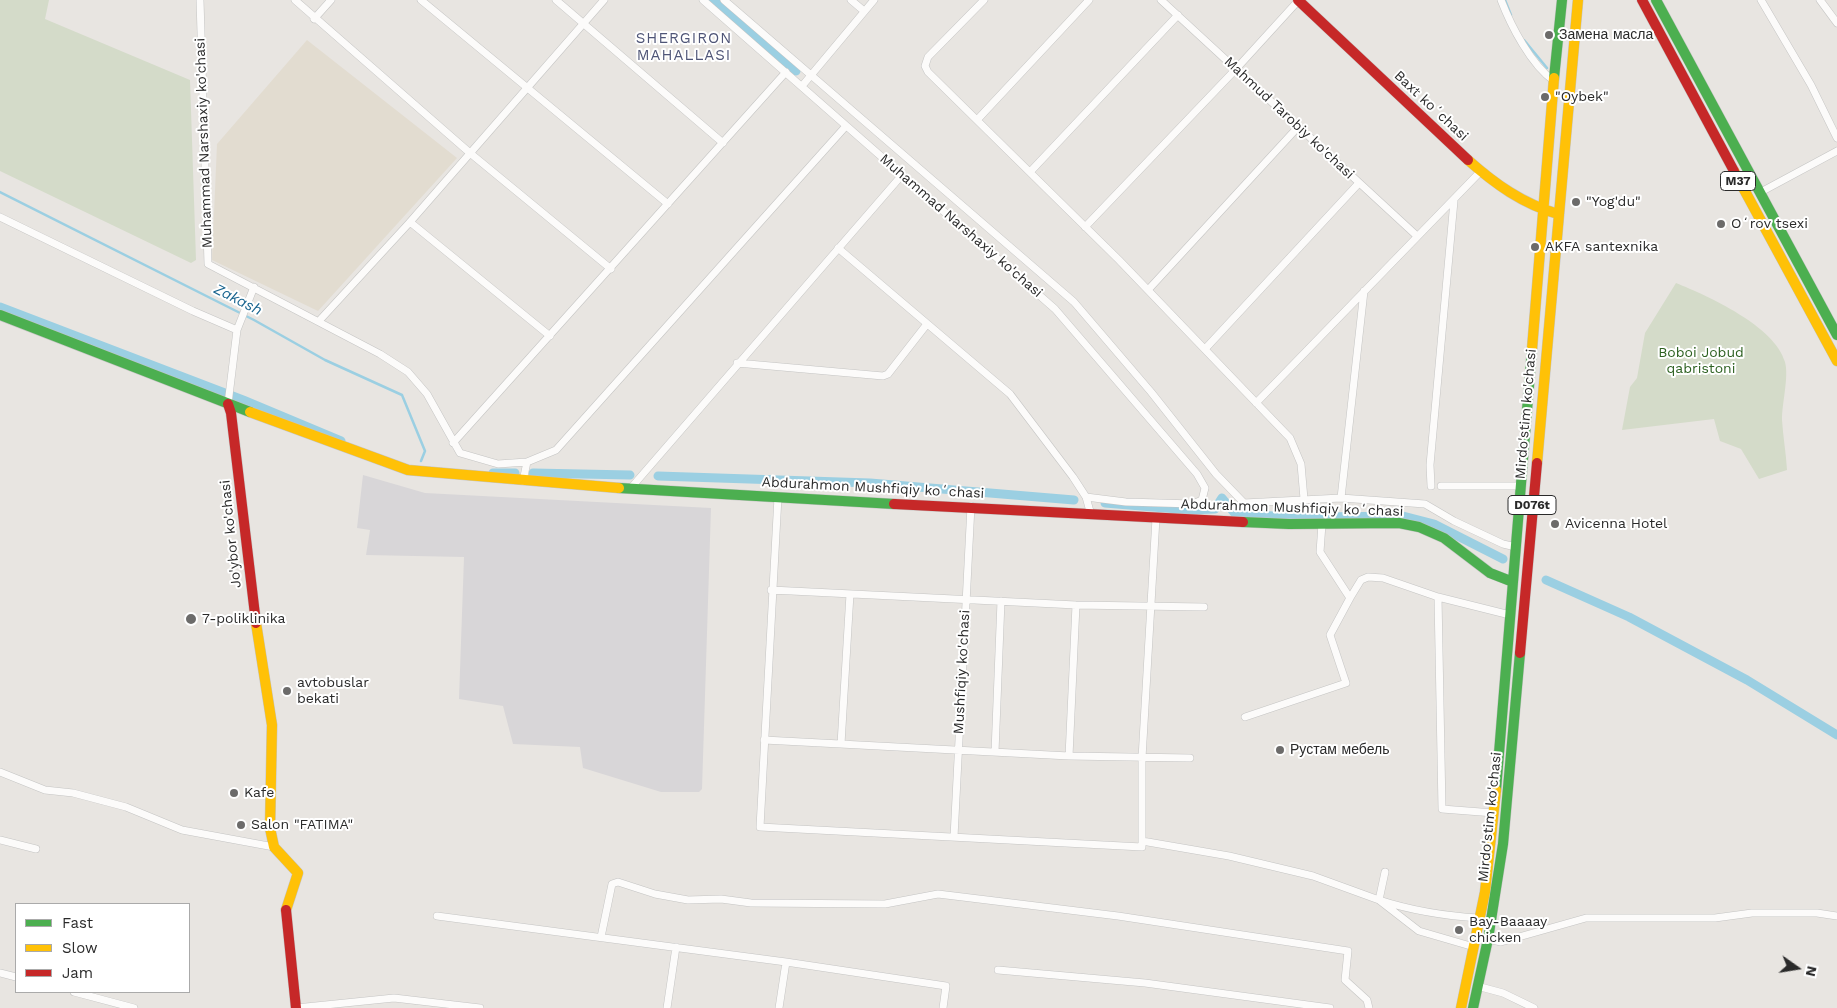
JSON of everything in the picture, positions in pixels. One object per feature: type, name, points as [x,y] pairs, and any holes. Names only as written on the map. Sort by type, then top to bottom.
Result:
[{"type":"main road","name":"Baxt koʻchasi","points":[[1298,0],[1481,171],[1522,201],[1544,212],[1558,214]]},
{"type":"main road","name":"Mirdo'stim ko'chasi","points":[[1461,1008],[1480,918],[1494,813],[1562,0]]},
{"type":"main road","name":"Mirdo'stim ko'chasi","points":[[1473,1008],[1488,940],[1503,844],[1578,0]]},
{"type":"main road","name":"M37","points":[[1642,0],[1837,361]]},
{"type":"main road","name":"M37","points":[[1656,0],[1837,335]]},
{"type":"main road","name":"Abdurahmon Mushfiqiy koʻchasi","points":[[0,315],[408,470],[630,489],[971,506],[1091,515],[1322,524],[1399,523],[1419,527],[1444,538],[1490,573],[1513,582]]},
{"type":"main road","name":"Jo'ybor ko'chasi","points":[[228,401],[231,412],[253,602],[272,725],[270,828],[274,847]]},
{"type":"main road","points":[[274,847],[298,873],[286,910],[296,1008]]},
{"type":"main road","points":[[1475,942],[1488,940]]},
{"type":"street","name":"Muhammad Narshaxiy ko'chasi","points":[[200,0],[208,264],[254,288]]},
{"type":"street","points":[[295,0],[314,19],[470,154],[611,269]]},
{"type":"street","points":[[314,19],[331,0]]},
{"type":"street","points":[[421,0],[668,204]]},
{"type":"street","points":[[556,0],[723,143]]},
{"type":"street","points":[[319,321],[410,222],[604,0]]},
{"type":"street","name":"Muhammad Narshaxiy ko'chasi","points":[[703,0],[1055,309],[1197,474],[1205,488],[1202,500],[1193,504],[1126,502],[1086,497]]},
{"type":"street","points":[[724,0],[1074,302],[1151,392],[1216,474],[1244,503],[1341,498],[1425,504],[1454,521],[1504,544],[1516,547]]},
{"type":"street","points":[[851,0],[864,11]]},
{"type":"street","points":[[802,86],[874,0]]},
{"type":"street","points":[[984,0],[928,57],[925,66],[932,78],[1086,227],[1290,438],[1301,464],[1304,499]]},
{"type":"street","points":[[977,120],[1089,0]]},
{"type":"street","name":"Mahmud Tarobiy ko'chasi","points":[[1161,0],[1417,236]]},
{"type":"street","points":[[1086,227],[1236,69],[1298,0]]},
{"type":"street","points":[[1501,0],[1522,44],[1546,76],[1554,81]]},
{"type":"street","points":[[1761,0],[1811,85],[1837,138]]},
{"type":"street","points":[[1820,0],[1837,23]]},
{"type":"street","points":[[1030,172],[1178,16]]},
{"type":"street","points":[[453,444],[786,72]]},
{"type":"street","points":[[228,401],[237,330],[254,288],[380,354],[408,372],[427,394],[453,444],[460,453],[470,458],[498,464],[527,462],[556,450],[846,126]]},
{"type":"street","points":[[1148,290],[1298,127]]},
{"type":"street","points":[[1759,193],[1837,151]]},
{"type":"street","points":[[1256,403],[1417,236],[1454,201],[1481,171]]},
{"type":"street","points":[[630,489],[737,363],[902,175]]},
{"type":"street","points":[[1205,349],[1359,183]]},
{"type":"street","points":[[1431,486],[1431,455],[1454,201]]},
{"type":"street","points":[[0,217],[192,311],[237,330]]},
{"type":"street","points":[[410,222],[550,336]]},
{"type":"street","points":[[838,248],[1010,394],[1086,497],[1091,515]]},
{"type":"street","points":[[1341,498],[1364,291]]},
{"type":"street","points":[[737,363],[883,376],[888,374],[927,324]]},
{"type":"street","points":[[523,481],[527,462]]},
{"type":"street","points":[[1441,486],[1521,486]]},
{"type":"street","points":[[778,497],[760,827],[1142,847],[1142,758],[1156,518]]},
{"type":"street","name":"Mushfiqiy ko'chasi","points":[[954,837],[971,506]]},
{"type":"street","points":[[1322,524],[1320,552],[1350,598]]},
{"type":"street","points":[[1245,717],[1346,684],[1330,635],[1361,580],[1368,577],[1383,578],[1438,597],[1510,615]]},
{"type":"street","points":[[772,590],[1076,605],[1204,607]]},
{"type":"street","points":[[841,744],[850,594]]},
{"type":"street","points":[[1438,597],[1442,809],[1494,813]]},
{"type":"street","points":[[995,752],[1001,601]]},
{"type":"street","points":[[1069,756],[1076,605]]},
{"type":"street","points":[[764,740],[1069,756],[1190,758]]},
{"type":"street","points":[[0,772],[45,790],[73,793],[126,807],[182,830],[274,847]]},
{"type":"street","points":[[0,840],[36,849]]},
{"type":"street","points":[[1142,841],[1229,856],[1314,876],[1379,900],[1428,914],[1480,918]]},
{"type":"street","points":[[1379,900],[1385,872]]},
{"type":"street","points":[[600,938],[612,884],[618,882],[655,894],[688,900],[721,899],[751,903],[885,904],[938,894],[1118,916],[1348,951],[1346,980],[1367,1000],[1369,1008]]},
{"type":"street","points":[[1379,900],[1419,931],[1475,942]]},
{"type":"street","points":[[1488,940],[1500,942],[1586,918],[1715,918],[1752,913],[1808,913],[1837,916]]},
{"type":"street","points":[[437,916],[786,962],[946,986],[943,1008]]},
{"type":"street","points":[[667,1008],[676,947]]},
{"type":"street","points":[[779,1008],[786,962]]},
{"type":"street","points":[[998,970],[1145,983],[1330,1008]]},
{"type":"street","points":[[0,973],[15,977]]},
{"type":"street","points":[[1477,986],[1503,993],[1534,1008]]},
{"type":"street","points":[[78,993],[134,1008]]},
{"type":"street","points":[[296,1008],[394,998],[480,1008]]},
{"type":"shaded area","points":[[307,40],[457,158],[318,311],[212,260],[217,144]]},
{"type":"shaded area","points":[[363,475],[425,493],[711,508],[702,789],[699,792],[661,792],[583,768],[580,747],[513,744],[503,706],[459,699],[464,557],[366,555],[370,530],[357,528]]},
{"type":"green space","points":[[0,0],[49,0],[45,19],[190,80],[196,260],[191,263],[0,171]]},
{"type":"green space","name":"Boboi Jobud qabristoni","points":[[1676,283],[1739,314],[1768,336],[1779,349],[1786,368],[1782,420],[1787,470],[1759,479],[1741,449],[1720,441],[1714,419],[1622,430],[1630,387],[1637,378],[1645,333]]},
{"type":"waterway","points":[[713,0],[796,71]]},
{"type":"waterway","name":"Zakash","points":[[1505,0],[1511,15]]},
{"type":"waterway","name":"Zakash","points":[[1524,40],[1547,68]]},
{"type":"waterway","name":"Zakash","points":[[0,192],[254,320],[325,360],[402,395],[425,451],[421,461]]},
{"type":"waterway","points":[[0,307],[243,400],[341,441]]},
{"type":"waterway","points":[[493,473],[515,473]]},
{"type":"waterway","points":[[533,473],[630,475]]},
{"type":"waterway","points":[[658,476],[870,483],[1074,500]]},
{"type":"waterway","points":[[1105,503],[1189,510],[1215,509],[1222,498],[1236,515],[1319,517],[1403,516],[1434,524],[1503,559]]},
{"type":"waterway","points":[[1546,580],[1629,617],[1747,680],[1837,735]]},
{"type":"traffic: fast","points":[[1554,78],[1562,0]]},
{"type":"traffic: fast","points":[[1656,0],[1837,335]]},
{"type":"traffic: fast","points":[[0,315],[250,412]]},
{"type":"traffic: fast","points":[[1496,790],[1532,349]]},
{"type":"traffic: fast","points":[[619,488],[894,504]]},
{"type":"traffic: fast","points":[[1243,522],[1289,524],[1399,523],[1419,527],[1444,538],[1490,573],[1513,582]]},
{"type":"traffic: fast","points":[[1473,1008],[1488,939],[1503,844],[1520,653]]},
{"type":"traffic: slow","points":[[1537,463],[1578,0]]},
{"type":"traffic: slow","points":[[1532,349],[1554,78]]},
{"type":"traffic: slow","points":[[1468,160],[1521,199],[1558,214]]},
{"type":"traffic: slow","points":[[1734,171],[1837,361]]},
{"type":"traffic: slow","points":[[250,412],[408,470],[619,488]]},
{"type":"traffic: slow","points":[[256,623],[272,725],[270,828],[274,847],[298,873],[286,910]]},
{"type":"traffic: slow","points":[[1461,1008],[1485,892],[1496,790]]},
{"type":"traffic: jam","points":[[1298,0],[1468,160]]},
{"type":"traffic: jam","points":[[1642,0],[1734,171]]},
{"type":"traffic: jam","points":[[228,404],[231,413],[256,623]]},
{"type":"traffic: jam","points":[[1520,653],[1537,463]]},
{"type":"traffic: jam","points":[[894,504],[1243,522]]},
{"type":"traffic: jam","points":[[286,910],[296,1008]]},
{"type":"place","name":"Замена масла","points":[[1549,35]]},
{"type":"place","name":"\"Oybek\"","points":[[1545,97]]},
{"type":"place","name":"\"Yog'du\"","points":[[1576,202]]},
{"type":"place","name":"Oʻrov tsexi","points":[[1721,224]]},
{"type":"place","name":"AKFA santexnika","points":[[1535,247]]},
{"type":"place","name":"Avicenna Hotel","points":[[1555,524]]},
{"type":"place","name":"7-poliklinika","points":[[191,619]]},
{"type":"place","name":"avtobuslar bekati","points":[[287,691]]},
{"type":"place","name":"Рустам мебель","points":[[1280,750]]},
{"type":"place","name":"Kafe","points":[[234,793]]},
{"type":"place","name":"Salon \"FATIMA\"","points":[[241,825]]},
{"type":"place","name":"Bay-Baaaay chicken","points":[[1459,930]]},
{"type":"district","name":"SHERGIRON MAHALLASI","points":[[684,48]]}]
